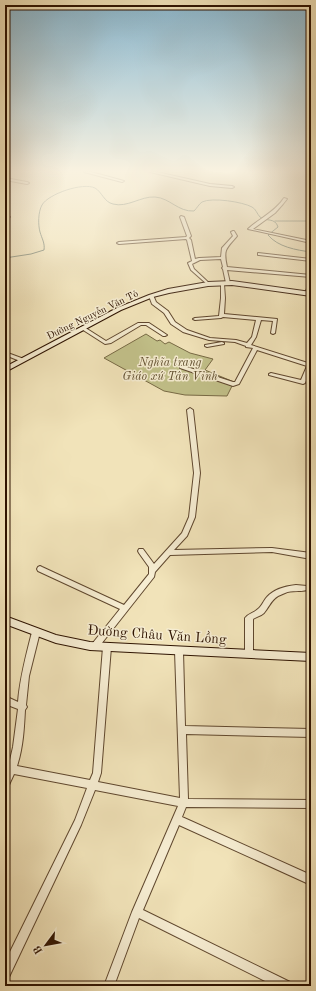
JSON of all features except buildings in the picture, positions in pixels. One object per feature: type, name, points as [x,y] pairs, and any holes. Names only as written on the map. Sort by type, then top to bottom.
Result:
[{"type":"street","points":[[182,218],[189,236],[187,238],[189,240],[193,260],[190,263],[190,266],[208,284]]},
{"type":"street","points":[[264,218],[250,229],[311,242]]},
{"type":"street","points":[[221,315],[225,283],[223,258],[225,246],[235,236],[233,232]]},
{"type":"street","points":[[119,243],[187,238]]},
{"type":"street","points":[[259,254],[310,259]]},
{"type":"street","points":[[193,260],[223,258]]},
{"type":"street","points":[[224,268],[311,276]]},
{"type":"street","name":"Đường Nguyễn Văn Tỏ","points":[[5,370],[119,309],[151,296],[180,288],[208,284],[237,283],[309,294]]},
{"type":"street","points":[[309,294],[311,283]]},
{"type":"street","points":[[151,296],[154,303],[166,312],[178,328],[209,339],[232,341],[311,366],[303,382],[271,374]]},
{"type":"street","points":[[195,319],[219,318],[221,315],[275,320],[273,333]]},
{"type":"street","points":[[248,346],[254,337],[259,318]]},
{"type":"street","points":[[82,328],[105,343],[140,324],[143,324],[165,335]]},
{"type":"street","points":[[207,346],[232,341]]},
{"type":"street","points":[[182,367],[233,384],[237,383],[256,348]]},
{"type":"street","points":[[5,353],[22,360]]},
{"type":"street","points":[[95,646],[152,575],[153,570],[185,534],[192,517],[197,474],[190,410]]},
{"type":"street","points":[[168,553],[272,550],[311,556]]},
{"type":"street","points":[[141,551],[152,566],[153,570]]},
{"type":"street","points":[[40,569],[124,608]]},
{"type":"street","points":[[249,654],[249,618],[258,613],[269,599],[278,592],[296,587],[305,588]]},
{"type":"street","name":"Đường Châu Văn Lồng","points":[[5,620],[56,639],[95,646],[311,657]]},
{"type":"street","points":[[5,782],[12,769],[16,752],[24,681],[36,632]]},
{"type":"street","points":[[5,973],[78,822],[92,785],[96,772],[107,647]]},
{"type":"street","points":[[109,986],[137,912],[178,820],[184,803],[179,651]]},
{"type":"street","points":[[5,700],[22,707]]},
{"type":"street","points":[[182,730],[311,733]]},
{"type":"street","points":[[12,769],[184,803],[311,804]]},
{"type":"street","points":[[178,820],[311,880]]},
{"type":"street","points":[[137,912],[286,986]]},
{"type":"green space","name":"Nghĩa trang Giáo xứ Tân Vinh","points":[[146,334],[157,341],[160,340],[165,344],[169,342],[190,353],[213,359],[205,370],[234,382],[227,396],[185,395],[164,391],[104,358]]},
{"type":"waterway","points":[[5,258],[31,254],[44,250],[39,218]]},
{"type":"waterway","points":[[263,218],[273,221],[277,224],[278,227],[268,235],[272,239],[293,249],[311,252]]},
{"type":"waterway","points":[[275,221],[311,221]]}]
